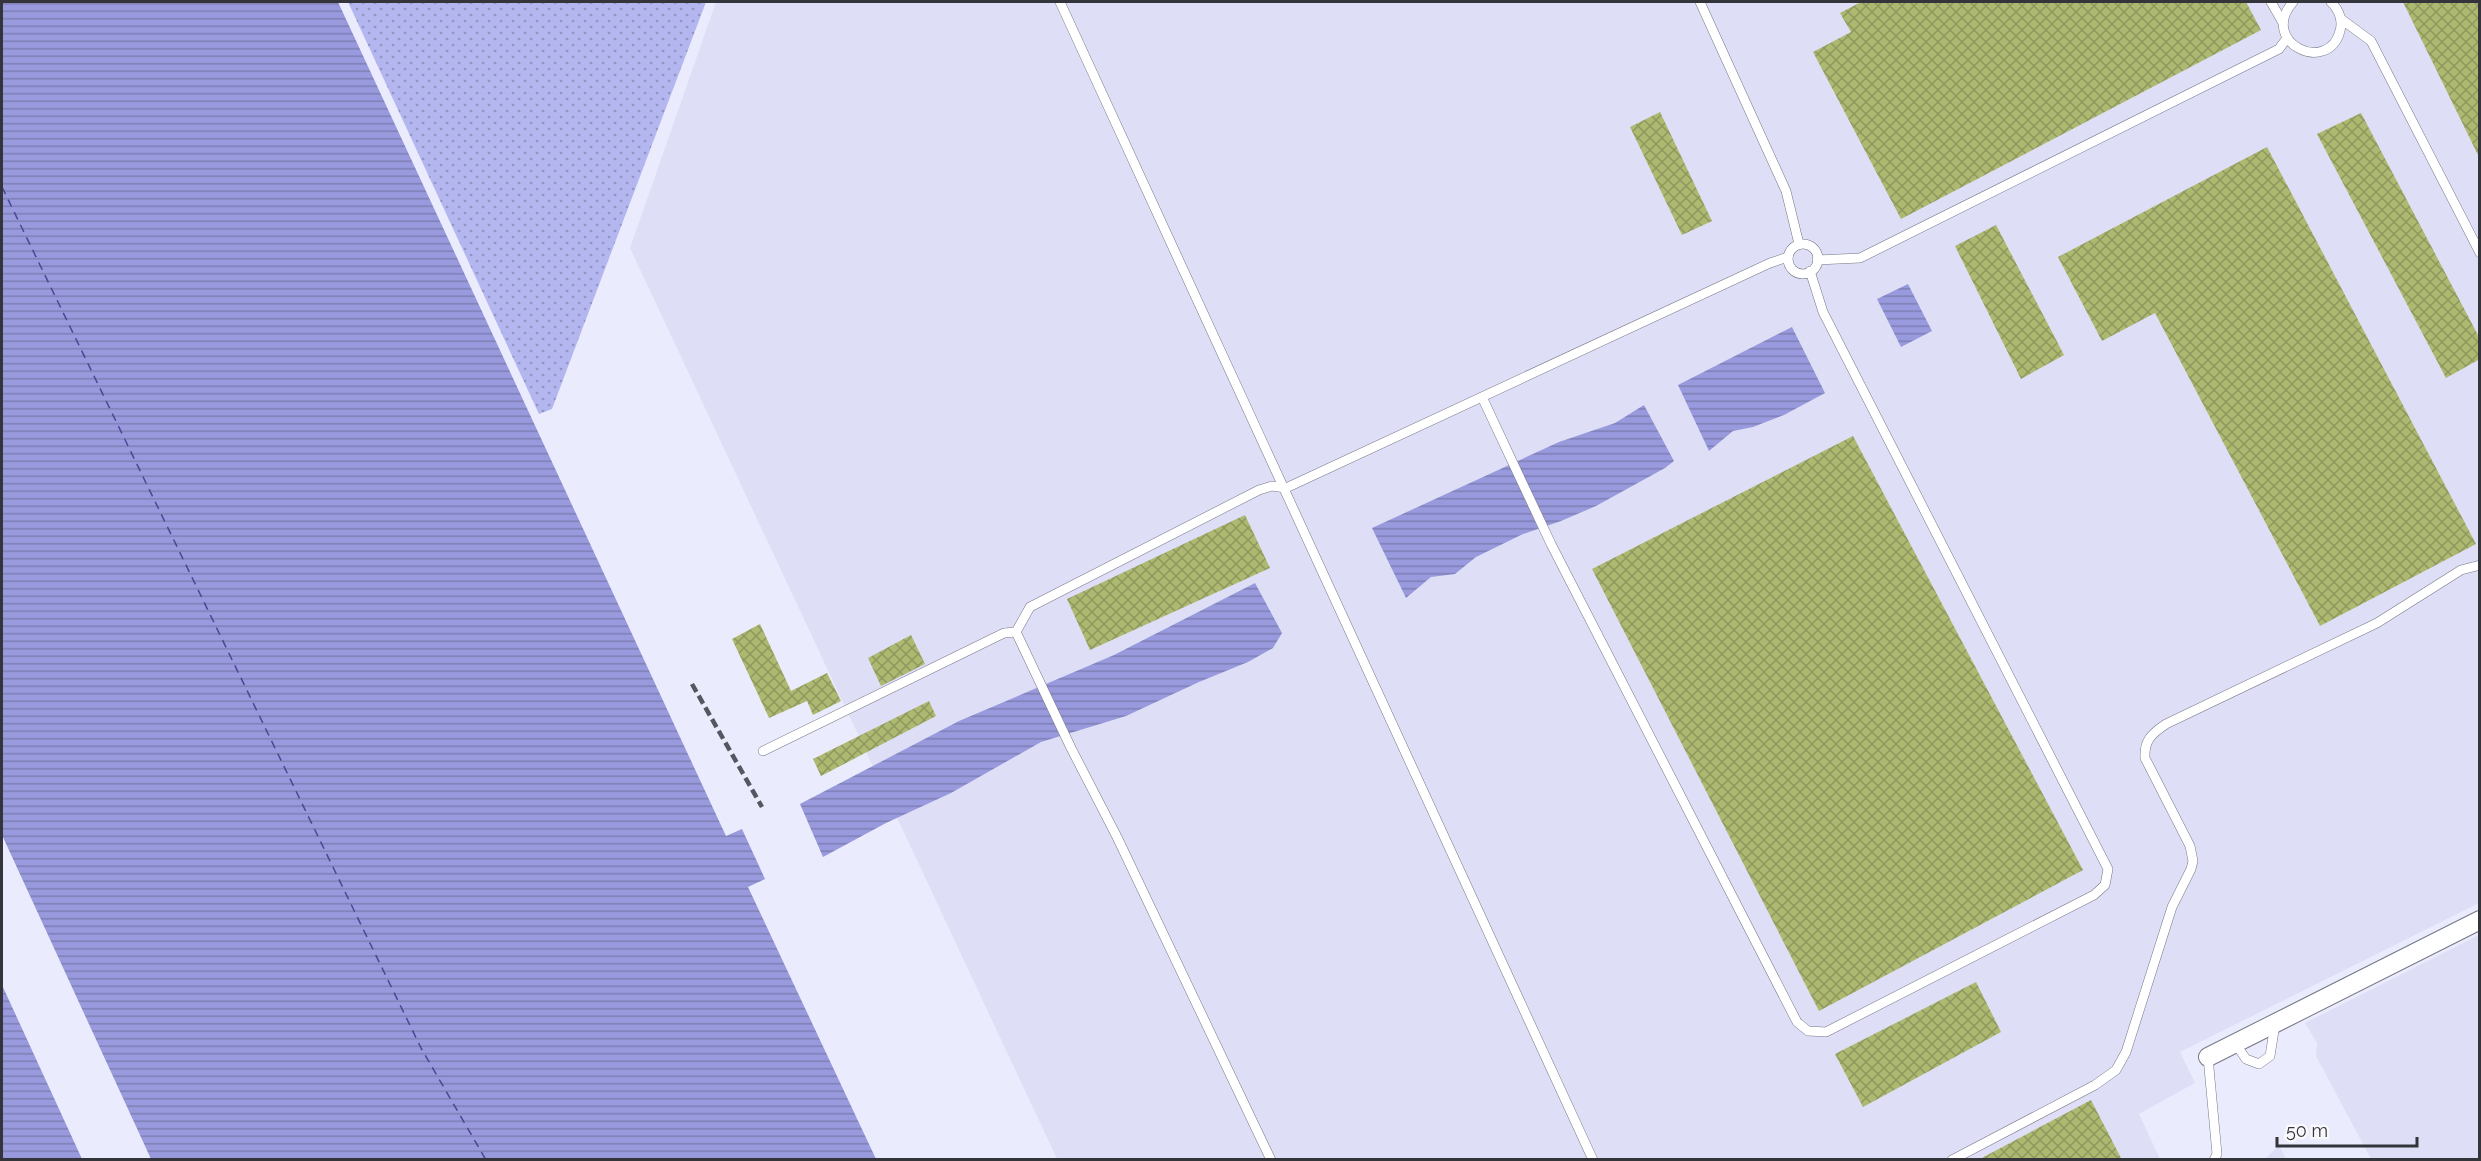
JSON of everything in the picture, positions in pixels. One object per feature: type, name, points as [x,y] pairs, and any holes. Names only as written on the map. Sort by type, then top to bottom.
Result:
[{"type":"street","points":[[2208,1057],[2480,920]]},
{"type":"lane","points":[[1060,2],[1286,488],[1593,1160]]},
{"type":"lane","points":[[1700,2],[1786,191],[1800,244]]},
{"type":"lane","points":[[2271,2],[2283,24],[2287,38],[2302,51],[2322,51],[2337,39],[2341,19],[2331,2]]},
{"type":"lane","points":[[2283,24],[2288,8],[2293,2]]},
{"type":"lane","points":[[2341,19],[2371,40],[2480,253]]},
{"type":"lane","points":[[1817,260],[1860,258],[2279,49],[2287,38]]},
{"type":"lane","points":[[1016,632],[1030,607],[1259,490],[1272,486],[1286,488],[1770,263],[1788,257],[1792,249],[1800,244]]},
{"type":"lane","points":[[1800,244],[1812,248],[1817,260]]},
{"type":"lane","points":[[1788,257],[1793,270],[1801,274],[1810,271],[1817,260]]},
{"type":"lane","points":[[1482,397],[1551,544],[1797,1022],[1808,1031],[1826,1032],[2094,895],[2105,885],[2108,878],[2104,860],[1823,312],[1810,271]]},
{"type":"lane","points":[[1952,1160],[2095,1085],[2116,1070],[2126,1052],[2172,907],[2193,861],[2190,846],[2145,758],[2144,745],[2152,734],[2166,724],[2377,623],[2461,570],[2480,565]]},
{"type":"lane","points":[[1016,632],[1271,1160]]},
{"type":"lane","points":[[763,751],[1004,633],[1016,632]]},
{"type":"lane","points":[[2235,1043],[2246,1059],[2259,1064],[2270,1056],[2275,1023]]},
{"type":"lane","points":[[2208,1057],[2217,1154],[2214,1160]]},
{"type":"shaded area","points":[[2,2],[338,2],[726,836],[742,829],[765,879],[748,887],[876,1159],[151,1159],[2,835]]},
{"type":"shaded area","points":[[348,2],[706,2],[552,409],[539,414]]},
{"type":"shaded area","points":[[716,2],[2479,2],[2479,903],[2180,1052],[2195,1083],[2139,1114],[2160,1159],[1057,1159],[630,248]]},
{"type":"shaded area","points":[[1908,284],[1932,331],[1901,347],[1877,299]]},
{"type":"shaded area","points":[[1792,327],[1825,393],[1784,415],[1753,427],[1733,431],[1709,451],[1678,385]]},
{"type":"shaded area","points":[[1644,405],[1674,461],[1596,506],[1523,534],[1476,557],[1455,574],[1431,577],[1406,598],[1372,528],[1559,442],[1615,423]]},
{"type":"shaded area","points":[[1255,583],[1282,633],[1273,648],[1248,662],[1126,716],[1041,742],[951,793],[886,823],[823,857],[800,804],[959,721],[1114,655]]},
{"type":"shaded area","points":[[2479,935],[2479,1159],[2371,1159],[2316,1056],[2317,1043],[2305,1023]]},
{"type":"shaded area","points":[[2,985],[82,1159],[2,1159]]},
{"type":"shaded area","points":[[2279,1145],[2286,1159],[2265,1159]]},
{"type":"building","points":[[1861,2],[2246,2],[2261,30],[1901,219],[1813,52],[1851,32],[1840,13]]},
{"type":"building","points":[[2403,2],[2480,2],[2480,159]]},
{"type":"building","points":[[1660,112],[1712,221],[1682,235],[1630,127]]},
{"type":"building","points":[[2361,113],[2480,339],[2480,359],[2446,378],[2317,134]]},
{"type":"building","points":[[2267,147],[2476,544],[2320,626],[2155,313],[2102,341],[2058,257]]},
{"type":"building","points":[[1996,225],[2064,355],[2021,379],[1955,246]]},
{"type":"building","points":[[1853,436],[2083,870],[1819,1011],[1592,569]]},
{"type":"building","points":[[1245,515],[1270,568],[1090,650],[1067,599]]},
{"type":"building","points":[[760,624],[791,691],[827,673],[841,701],[813,715],[807,701],[769,718],[732,639]]},
{"type":"building","points":[[911,635],[925,664],[881,686],[868,658]]},
{"type":"building","points":[[929,701],[936,716],[821,776],[813,759]]},
{"type":"building","points":[[1976,982],[2001,1032],[1863,1107],[1835,1054]]},
{"type":"building","points":[[2091,1100],[2122,1160],[1978,1160]]},
{"type":"ferry route","points":[[2,187],[421,1048],[486,1160]]},
{"type":"railway","points":[[692,684],[762,807]]}]
